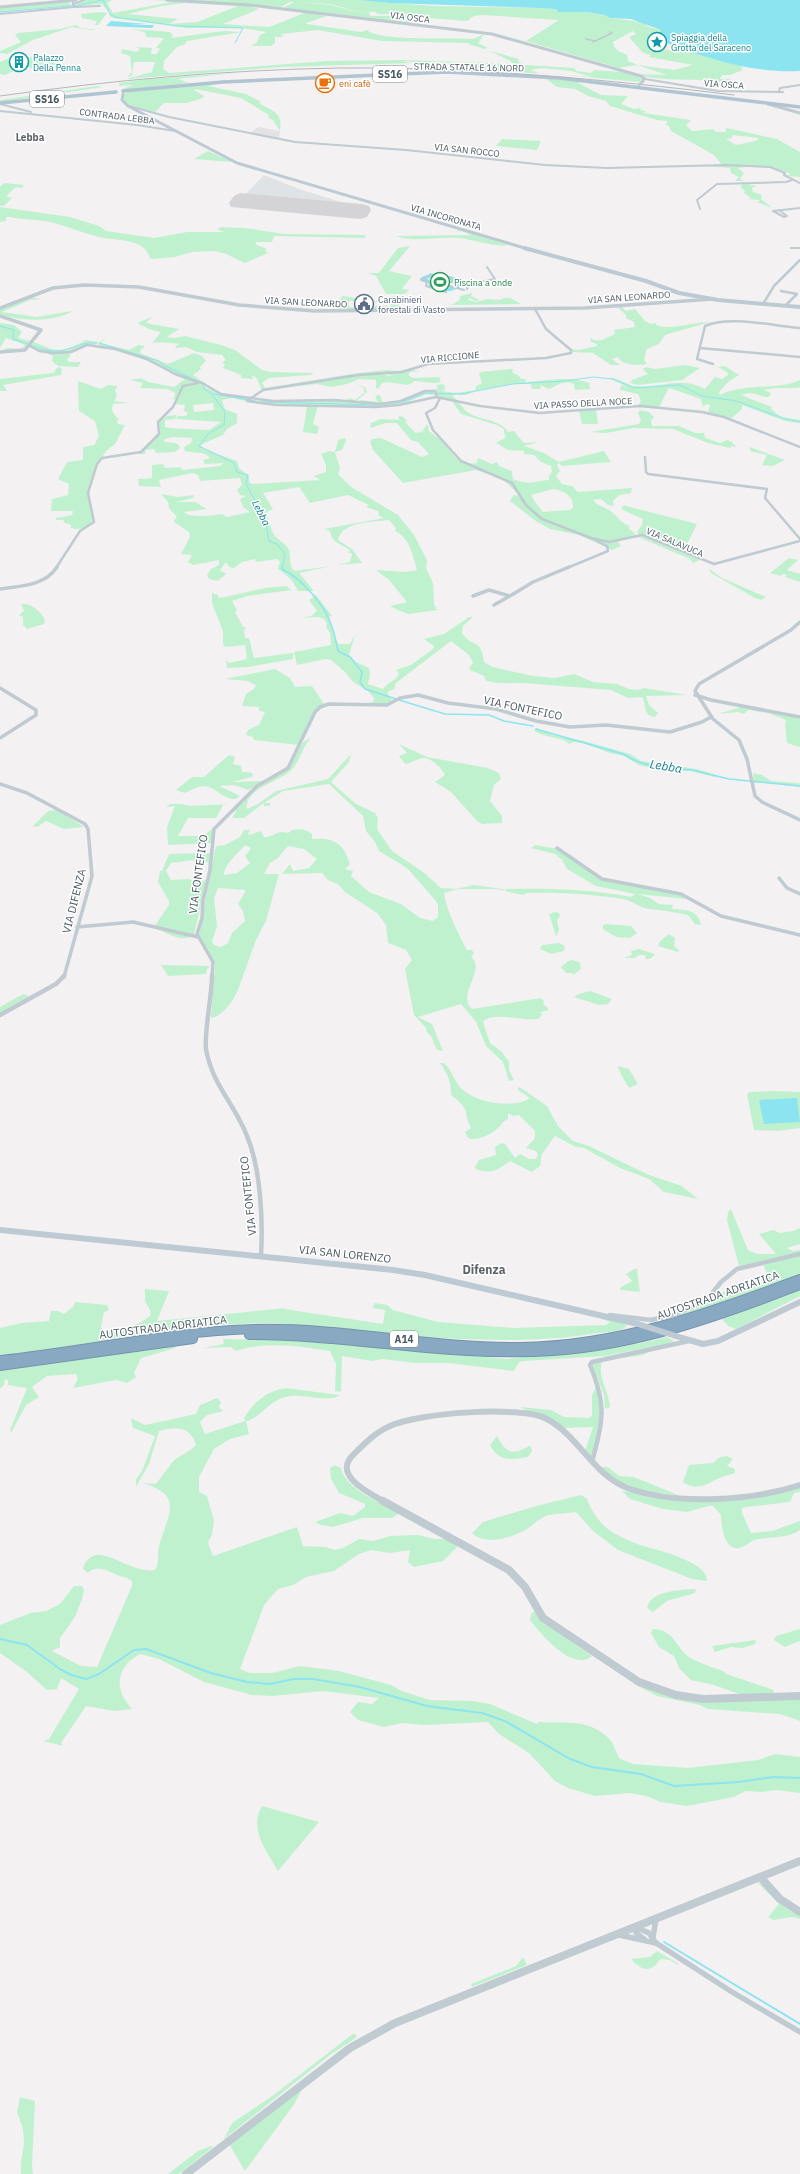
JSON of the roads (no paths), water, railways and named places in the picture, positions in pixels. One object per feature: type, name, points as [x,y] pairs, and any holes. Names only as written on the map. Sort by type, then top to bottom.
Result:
[{"type":"highway","name":"AUTOSTRADA ADRIATICA","points":[[0,1360],[190,1334],[257,1329],[314,1331],[490,1346],[534,1347],[580,1343],[631,1335],[669,1326],[800,1279]]},
{"type":"highway","name":"AUTOSTRADA ADRIATICA","points":[[0,1366],[51,1360],[190,1339],[247,1335],[308,1336],[487,1352],[532,1352],[582,1349],[628,1342],[671,1332],[800,1285]]},
{"type":"main road","name":"STRADA STATALE 16 NORD","points":[[0,104],[223,82],[436,72],[543,77],[633,87],[640,86],[787,107],[800,106]]},
{"type":"main road","name":"VIA INCORONATA","points":[[120,93],[122,102],[128,106],[236,163],[267,173],[576,264],[646,281],[679,293],[713,300],[800,307]]},
{"type":"main road","name":"VIA SAN LORENZO","points":[[0,1230],[261,1256],[425,1275],[638,1324],[689,1341],[709,1343],[718,1341],[800,1302]]},
{"type":"street","points":[[73,4],[76,1],[84,0]]},
{"type":"street","name":"VIA OSCA","points":[[167,0],[249,5],[492,34],[641,76],[644,80],[718,91],[779,92],[780,88],[800,85]]},
{"type":"street","points":[[0,7],[63,1],[73,4]]},
{"type":"street","points":[[0,14],[73,4],[100,6]]},
{"type":"street","points":[[586,39],[594,42],[612,34],[608,33],[610,32]]},
{"type":"street","points":[[640,86],[644,80]]},
{"type":"street","points":[[0,104],[37,114]]},
{"type":"street","name":"VIA SAN ROCCO","points":[[128,106],[169,117],[295,142],[406,150],[538,164],[599,168],[707,165],[762,167],[783,170],[785,173],[784,175],[800,184]]},
{"type":"street","points":[[787,107],[800,113]]},
{"type":"street","name":"CONTRADA LEBBA","points":[[0,110],[160,129]]},
{"type":"street","points":[[160,129],[167,127]]},
{"type":"street","points":[[160,129],[183,135]]},
{"type":"street","points":[[160,129],[175,131]]},
{"type":"street","points":[[168,131],[175,131]]},
{"type":"street","points":[[700,209],[697,200],[717,184],[786,182],[792,180]]},
{"type":"street","points":[[779,210],[788,216],[784,217],[773,211],[779,210],[800,208]]},
{"type":"street","points":[[791,248],[800,248]]},
{"type":"street","points":[[763,304],[774,286],[800,260]]},
{"type":"street","points":[[446,292],[426,286],[428,282],[421,280],[432,274],[459,279],[468,284],[494,279],[487,267]]},
{"type":"street","points":[[449,282],[466,283]]},
{"type":"street","name":"VIA SAN LEONARDO","points":[[0,308],[53,288],[84,284],[139,287],[239,305],[300,311],[585,308],[713,300]]},
{"type":"street","points":[[446,285],[465,290],[468,284]]},
{"type":"street","points":[[781,291],[797,294],[786,305]]},
{"type":"street","name":"VIA RICCIONE","points":[[249,399],[263,390],[358,375],[402,372],[428,364],[546,358],[571,354],[572,352],[546,329],[535,309]]},
{"type":"street","points":[[0,316],[41,330],[40,336],[31,344],[19,351],[0,352]]},
{"type":"street","points":[[713,364],[697,359],[705,326],[711,322],[736,322],[800,328]]},
{"type":"street","points":[[31,344],[39,351],[53,353],[71,352],[87,345],[115,349],[147,359],[175,374],[200,383],[220,394],[249,399],[273,401],[334,400],[380,404],[401,401],[425,391],[435,392],[438,398]]},
{"type":"street","points":[[700,348],[800,357]]},
{"type":"street","points":[[0,589],[36,584],[51,575],[80,532],[94,522],[88,493],[97,464],[102,458],[141,452],[146,445],[159,434],[158,422],[173,407],[183,386],[200,383]]},
{"type":"street","name":"VIA PASSO DELLA NOCE","points":[[249,399],[255,403],[376,407],[438,398],[469,405],[532,413],[640,406],[702,412],[731,419],[800,447]]},
{"type":"street","name":"VIA SALAVUCA","points":[[438,398],[436,408],[426,413],[431,430],[446,444],[453,455],[465,463],[495,474],[513,484],[521,494],[527,507],[537,517],[560,529],[609,542],[642,535],[705,562],[714,564],[800,540],[765,498],[767,489],[648,474],[646,472],[645,457]]},
{"type":"street","name":"VIA SALAVUCA","points":[[494,605],[533,582],[608,551],[608,546],[591,538]]},
{"type":"street","points":[[473,596],[492,590],[508,596]]},
{"type":"street","points":[[800,622],[791,630],[699,684],[696,687],[695,695],[709,711],[711,717],[728,729],[740,742],[753,780],[756,798],[800,820]]},
{"type":"street","points":[[0,688],[36,710],[36,715],[0,738]]},
{"type":"street","points":[[695,695],[710,700],[769,710],[800,718]]},
{"type":"street","name":"VIA FONTEFICO","points":[[261,1256],[262,1239],[256,1162],[247,1135],[212,1074],[206,1047],[212,987],[212,962],[198,937],[202,901],[210,870],[214,829],[257,786],[288,768],[295,756],[302,735],[315,712],[320,707],[329,704],[377,706],[387,705],[400,698],[418,696],[448,703],[496,709],[555,725],[582,727],[606,726],[662,732],[678,730],[711,717]]},
{"type":"street","name":"VIA DIFENZA","points":[[0,784],[27,793],[87,827],[93,870],[64,976],[46,990],[0,1016]]},
{"type":"street","points":[[557,848],[602,879],[681,894],[695,900],[721,916],[800,935]]},
{"type":"street","points":[[779,878],[787,888],[800,894]]},
{"type":"street","points":[[77,927],[133,922],[198,937]]},
{"type":"street","points":[[594,1314],[599,1313],[643,1320],[662,1318],[702,1302],[710,1296],[721,1282],[737,1269],[800,1254]]},
{"type":"street","points":[[592,1463],[604,1419],[603,1399],[590,1365],[592,1362],[689,1341]]},
{"type":"street","points":[[800,1485],[772,1493],[669,1498],[623,1488],[592,1463],[547,1419],[515,1413],[492,1412],[418,1418],[397,1423],[377,1433],[348,1458],[346,1464],[349,1477],[365,1491],[509,1570],[525,1587],[543,1618],[639,1682],[676,1695],[703,1699],[800,1696]]},
{"type":"street","points":[[186,2174],[360,2042],[395,2023],[761,1878],[800,1861]]},
{"type":"street","points":[[761,1878],[780,1899],[800,1912]]},
{"type":"street","points":[[654,1940],[654,1924],[657,1919]]},
{"type":"street","points":[[635,1927],[650,1933],[654,1940],[732,1992],[800,2032]]},
{"type":"street","points":[[635,1927],[636,1933],[646,1941]]},
{"type":"street","points":[[615,1935],[632,1937],[646,1941],[654,1940]]},
{"type":"water","points":[[359,0],[800,0],[800,71],[765,70],[730,64],[697,54],[664,42],[659,36],[661,30],[631,19],[610,18],[605,15],[587,12],[558,12],[556,9],[390,3]]},
{"type":"water","points":[[111,21],[147,24],[129,25],[154,25],[152,28],[106,26]]},
{"type":"water","points":[[797,1098],[800,1122],[764,1124],[759,1100]]},
{"type":"waterway","points":[[0,12],[80,5],[103,0],[110,14],[115,17],[178,26],[243,28],[235,43]]},
{"type":"waterway","points":[[431,275],[456,280],[462,284],[451,289],[435,288],[431,286],[430,282],[422,279],[431,275]]},
{"type":"waterway","name":"Lebba","points":[[0,326],[14,330],[13,339],[50,351],[60,351],[86,343],[97,343]]},
{"type":"waterway","name":"Lebba","points":[[99,343],[159,361],[163,365],[202,383]]},
{"type":"waterway","points":[[263,402],[377,405],[402,402],[427,393],[461,394],[512,384],[565,381],[593,377],[613,379],[634,388],[680,385],[702,396],[730,400]]},
{"type":"waterway","name":"Lebba","points":[[203,385],[204,389],[212,394],[225,412],[224,425],[208,434],[199,446],[234,463],[237,472],[248,475],[246,484],[265,519],[269,541],[277,544],[285,554],[282,568]]},
{"type":"waterway","points":[[214,394],[255,401]]},
{"type":"waterway","points":[[732,400],[782,418],[800,422]]},
{"type":"waterway","name":"Lebba","points":[[282,568],[305,586],[319,602],[329,619],[338,651],[350,657],[362,672],[360,682],[365,689],[396,699]]},
{"type":"waterway","name":"Lebba","points":[[399,700],[445,714],[489,715],[504,721],[533,726]]},
{"type":"waterway","name":"Lebba","points":[[536,729],[623,754],[636,761],[655,767],[692,770],[729,779],[800,786]]},
{"type":"waterway","points":[[0,1639],[27,1645],[60,1669],[71,1675],[86,1679],[99,1674],[134,1650],[146,1649],[211,1673],[247,1682],[270,1684],[294,1679],[313,1679],[360,1687],[427,1706],[482,1713],[505,1721],[570,1759],[592,1767],[641,1774],[674,1786],[739,1782],[773,1777],[800,1778]]},
{"type":"waterway","points":[[664,1942],[800,2024]]},
{"type":"railway","points":[[0,96],[85,85],[169,77],[254,71],[339,68],[388,68],[537,75],[734,95]]},
{"type":"place","name":"Spiaggia della Grotta del Saraceno","points":[[657,42]]},
{"type":"place","name":"Palazzo Della Penna","points":[[19,62]]},
{"type":"place","name":"eni cafè","points":[[325,83]]},
{"type":"place","name":"Piscina a onde","points":[[440,282]]},
{"type":"place","name":"Carabinieri forestali di Vasto","points":[[364,304]]},
{"type":"district","name":"Lebba","points":[[30,137]]},
{"type":"district","name":"Difenza","points":[[484,1269]]}]
